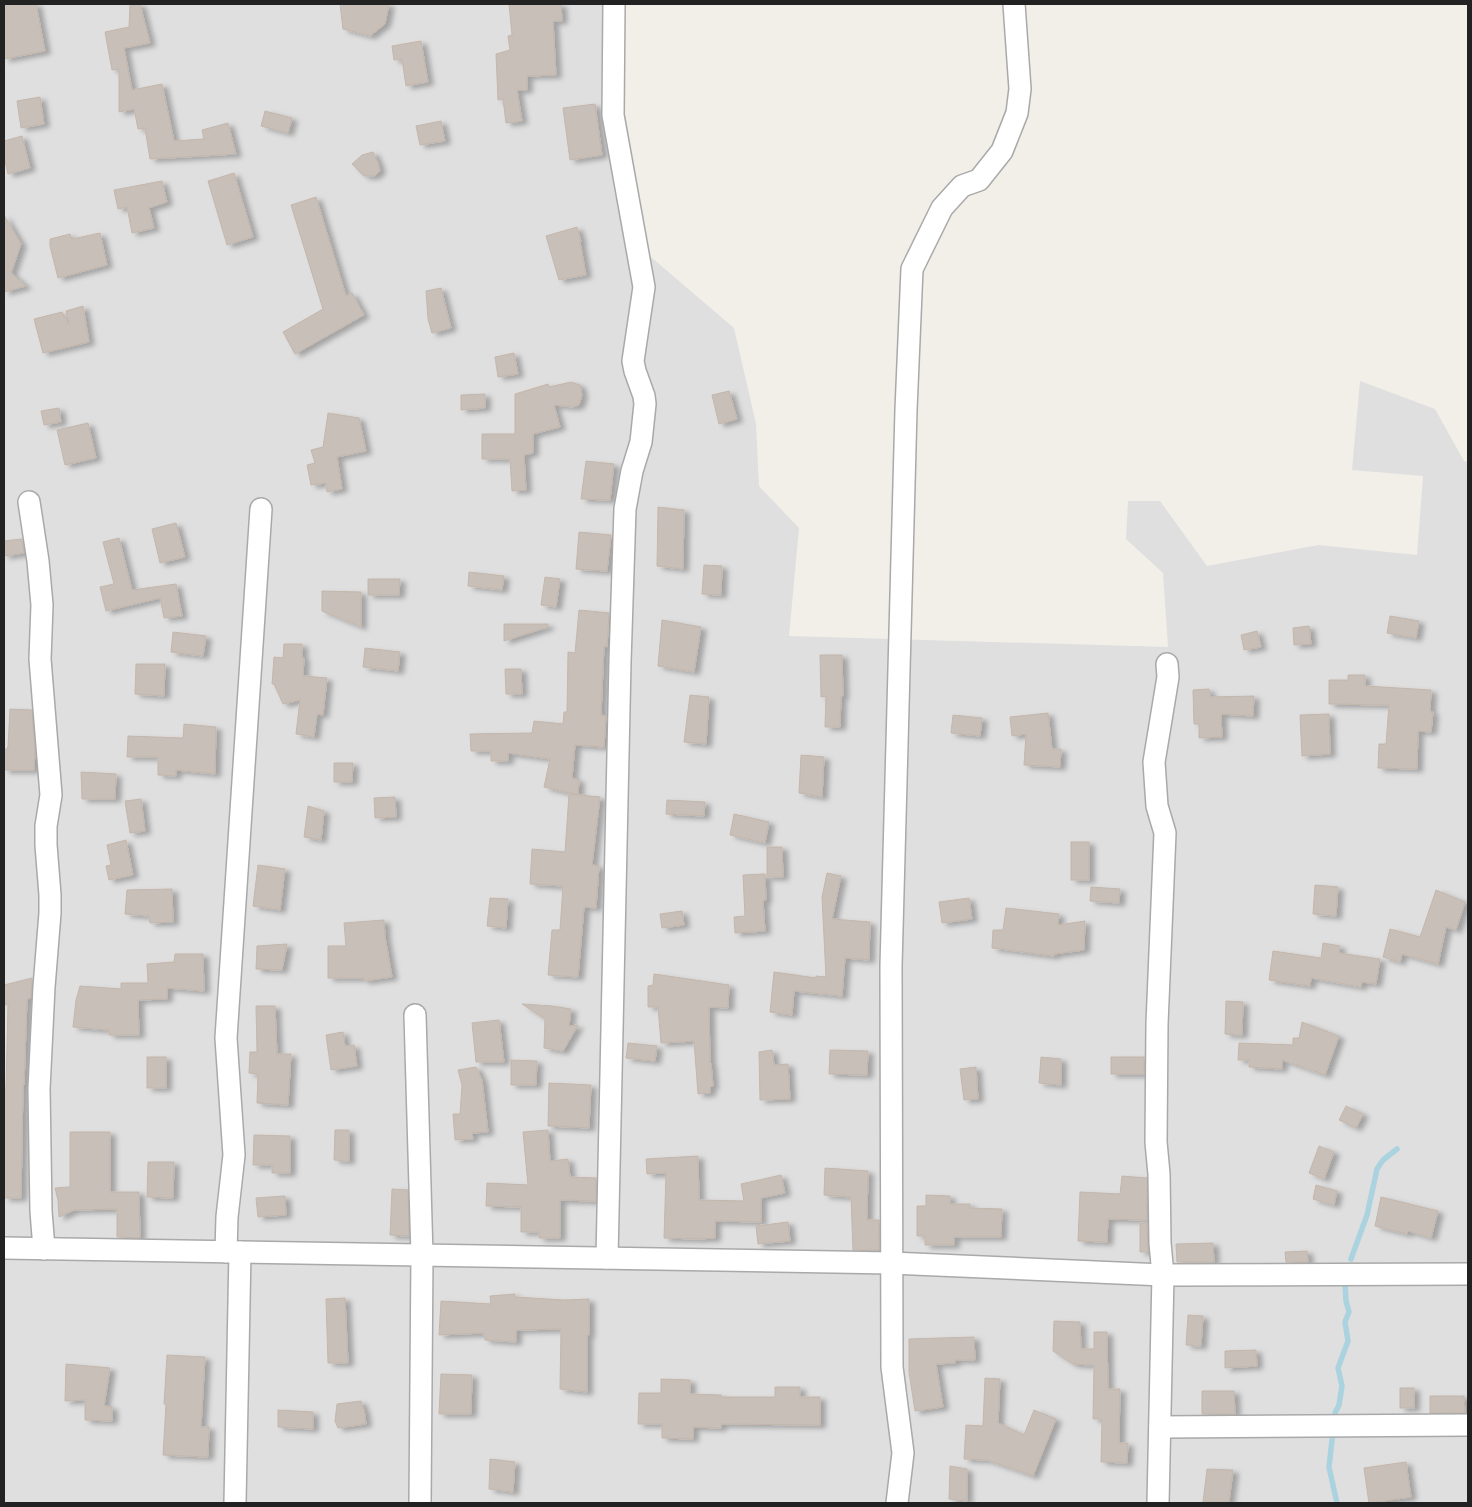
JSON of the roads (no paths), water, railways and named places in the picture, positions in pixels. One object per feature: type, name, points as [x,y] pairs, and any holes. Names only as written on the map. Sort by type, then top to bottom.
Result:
[{"type":"street","points":[[607,1258],[625,509],[632,471],[641,442],[645,404],[644,396],[634,371],[633,361],[644,287],[613,115],[614,4]]},
{"type":"street","points":[[897,1503],[903,1453],[892,1367],[891,966],[906,410],[912,269],[942,208],[962,186],[979,180],[1002,151],[1005,144],[1016,113],[1020,89],[1014,4]]},
{"type":"street","points":[[29,502],[38,561],[42,605],[41,669],[51,795],[46,826],[50,913],[39,1089],[41,1211],[44,1249]]},
{"type":"street","points":[[235,1503],[233,1252],[227,1217],[234,1155],[226,1038],[261,509]]},
{"type":"street","points":[[1158,1503],[1163,1275],[1156,1142],[1157,1024],[1165,833],[1157,806],[1154,762],[1168,677],[1167,664]]},
{"type":"street","points":[[416,1015],[422,1255],[420,1503]]},
{"type":"street","points":[[4,1248],[891,1263],[1163,1275],[1468,1274]]},
{"type":"street","points":[[1160,1427],[1468,1425]]},
{"type":"waterway","points":[[1351,1259],[1367,1215],[1377,1169],[1383,1160],[1397,1149]]},
{"type":"waterway","points":[[1337,1503],[1329,1467],[1335,1413],[1339,1405],[1342,1386],[1338,1368],[1348,1341],[1345,1322],[1349,1312],[1345,1284]]}]
